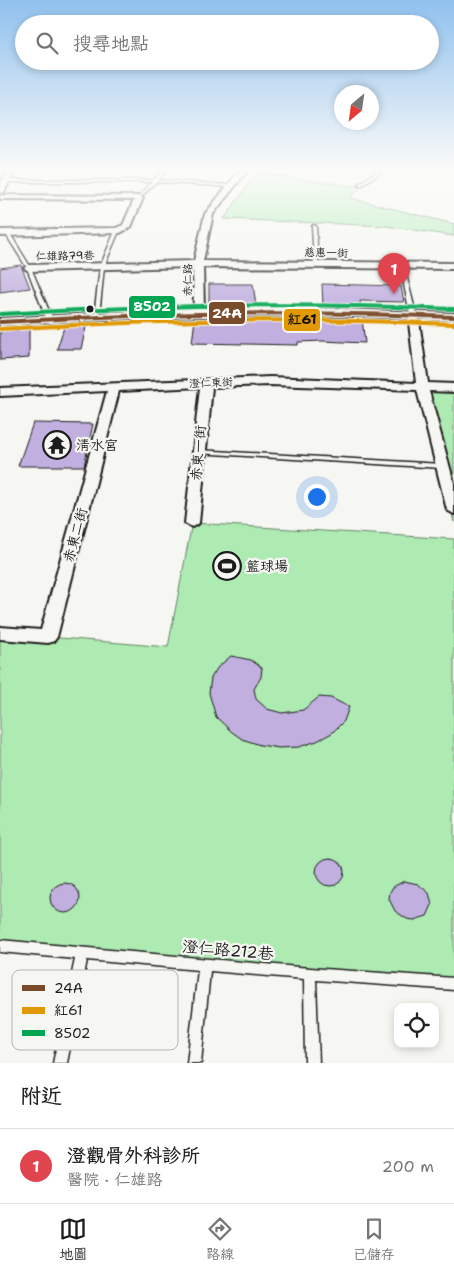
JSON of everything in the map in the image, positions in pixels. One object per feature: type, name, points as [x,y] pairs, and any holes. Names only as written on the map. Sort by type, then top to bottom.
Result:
[{"type":"street","points":[[4,233],[117,232],[126,227],[129,221]]},
{"type":"street","name":"赤仁路","points":[[199,312],[198,264],[208,221]]},
{"type":"street","name":"慈惠一街","points":[[198,264],[454,266]]},
{"type":"street","name":"仁雄路79巷","points":[[29,268],[198,264]]},
{"type":"street","points":[[0,322],[49,318],[199,312],[413,314],[454,317]]},
{"type":"street","points":[[413,314],[422,385],[454,510]]},
{"type":"street","name":"澄仁東街","points":[[0,392],[270,380],[422,385],[454,388]]},
{"type":"street","name":"赤東一街","points":[[192,523],[206,383]]},
{"type":"street","name":"赤東二街","points":[[0,633],[48,637],[114,387]]},
{"type":"lane","points":[[314,226],[316,264]]},
{"type":"lane","points":[[102,267],[117,232]]},
{"type":"lane","points":[[4,233],[29,268],[49,318]]},
{"type":"lane","points":[[402,266],[413,314]]},
{"type":"lane","name":"仁雄路79巷","points":[[96,316],[102,267]]},
{"type":"lane","points":[[198,452],[442,466]]},
{"type":"lane","name":"澄仁路212巷","points":[[0,946],[310,974],[454,984]]},
{"type":"lane","points":[[79,970],[82,953]]},
{"type":"lane","points":[[194,1063],[205,964]]},
{"type":"lane","points":[[310,974],[312,1063]]},
{"type":"lane","points":[[60,1063],[63,1050]]},
{"type":"green space","points":[[261,221],[440,221],[454,224],[454,236],[386,226]]},
{"type":"green space","points":[[422,385],[454,388],[454,522]]},
{"type":"green space","points":[[192,523],[454,539],[454,984],[0,946],[0,633],[168,647]]},
{"type":"building","points":[[21,265],[30,288],[0,292],[0,268]]},
{"type":"building","points":[[209,284],[253,284],[256,306],[209,306]]},
{"type":"building","points":[[322,284],[401,286],[404,302],[360,301],[361,308],[323,307]]},
{"type":"building","points":[[195,319],[362,319],[365,343],[322,341],[298,342],[298,345],[192,343]]},
{"type":"building","points":[[87,323],[81,349],[57,349],[65,324]]},
{"type":"building","points":[[29,328],[29,358],[0,360],[0,329]]},
{"type":"building","name":"清水宮","points":[[33,423],[93,424],[84,466],[18,466]]},
{"type":"building","points":[[231,656],[251,660],[262,668],[261,677],[254,689],[256,699],[267,709],[282,713],[303,710],[319,697],[331,698],[349,707],[344,721],[332,733],[317,741],[299,747],[279,748],[260,745],[242,739],[216,717],[209,693],[211,678],[218,667]]},
{"type":"building","points":[[330,858],[340,862],[344,872],[340,882],[330,886],[320,882],[316,872],[320,862]]},
{"type":"building","points":[[404,881],[418,884],[429,893],[432,905],[427,916],[414,920],[407,919],[395,911],[389,899],[390,892],[393,887]]},
{"type":"building","points":[[65,883],[76,887],[80,898],[76,909],[65,913],[54,909],[50,898],[54,887]]},
{"type":"transit line","name":"8502","points":[[0,314],[170,306],[284,304],[454,309]]},
{"type":"transit line","name":"24A","points":[[0,322],[170,314],[284,312],[454,317]]},
{"type":"transit line","name":"紅61","points":[[0,329],[170,321],[284,319],[454,324]]},
{"type":"place","name":"澄觀骨外科診所","points":[[394,294]]},
{"type":"place","name":"清水宮","points":[[57,445]]},
{"type":"place","name":"籃球場","points":[[227,566]]}]
